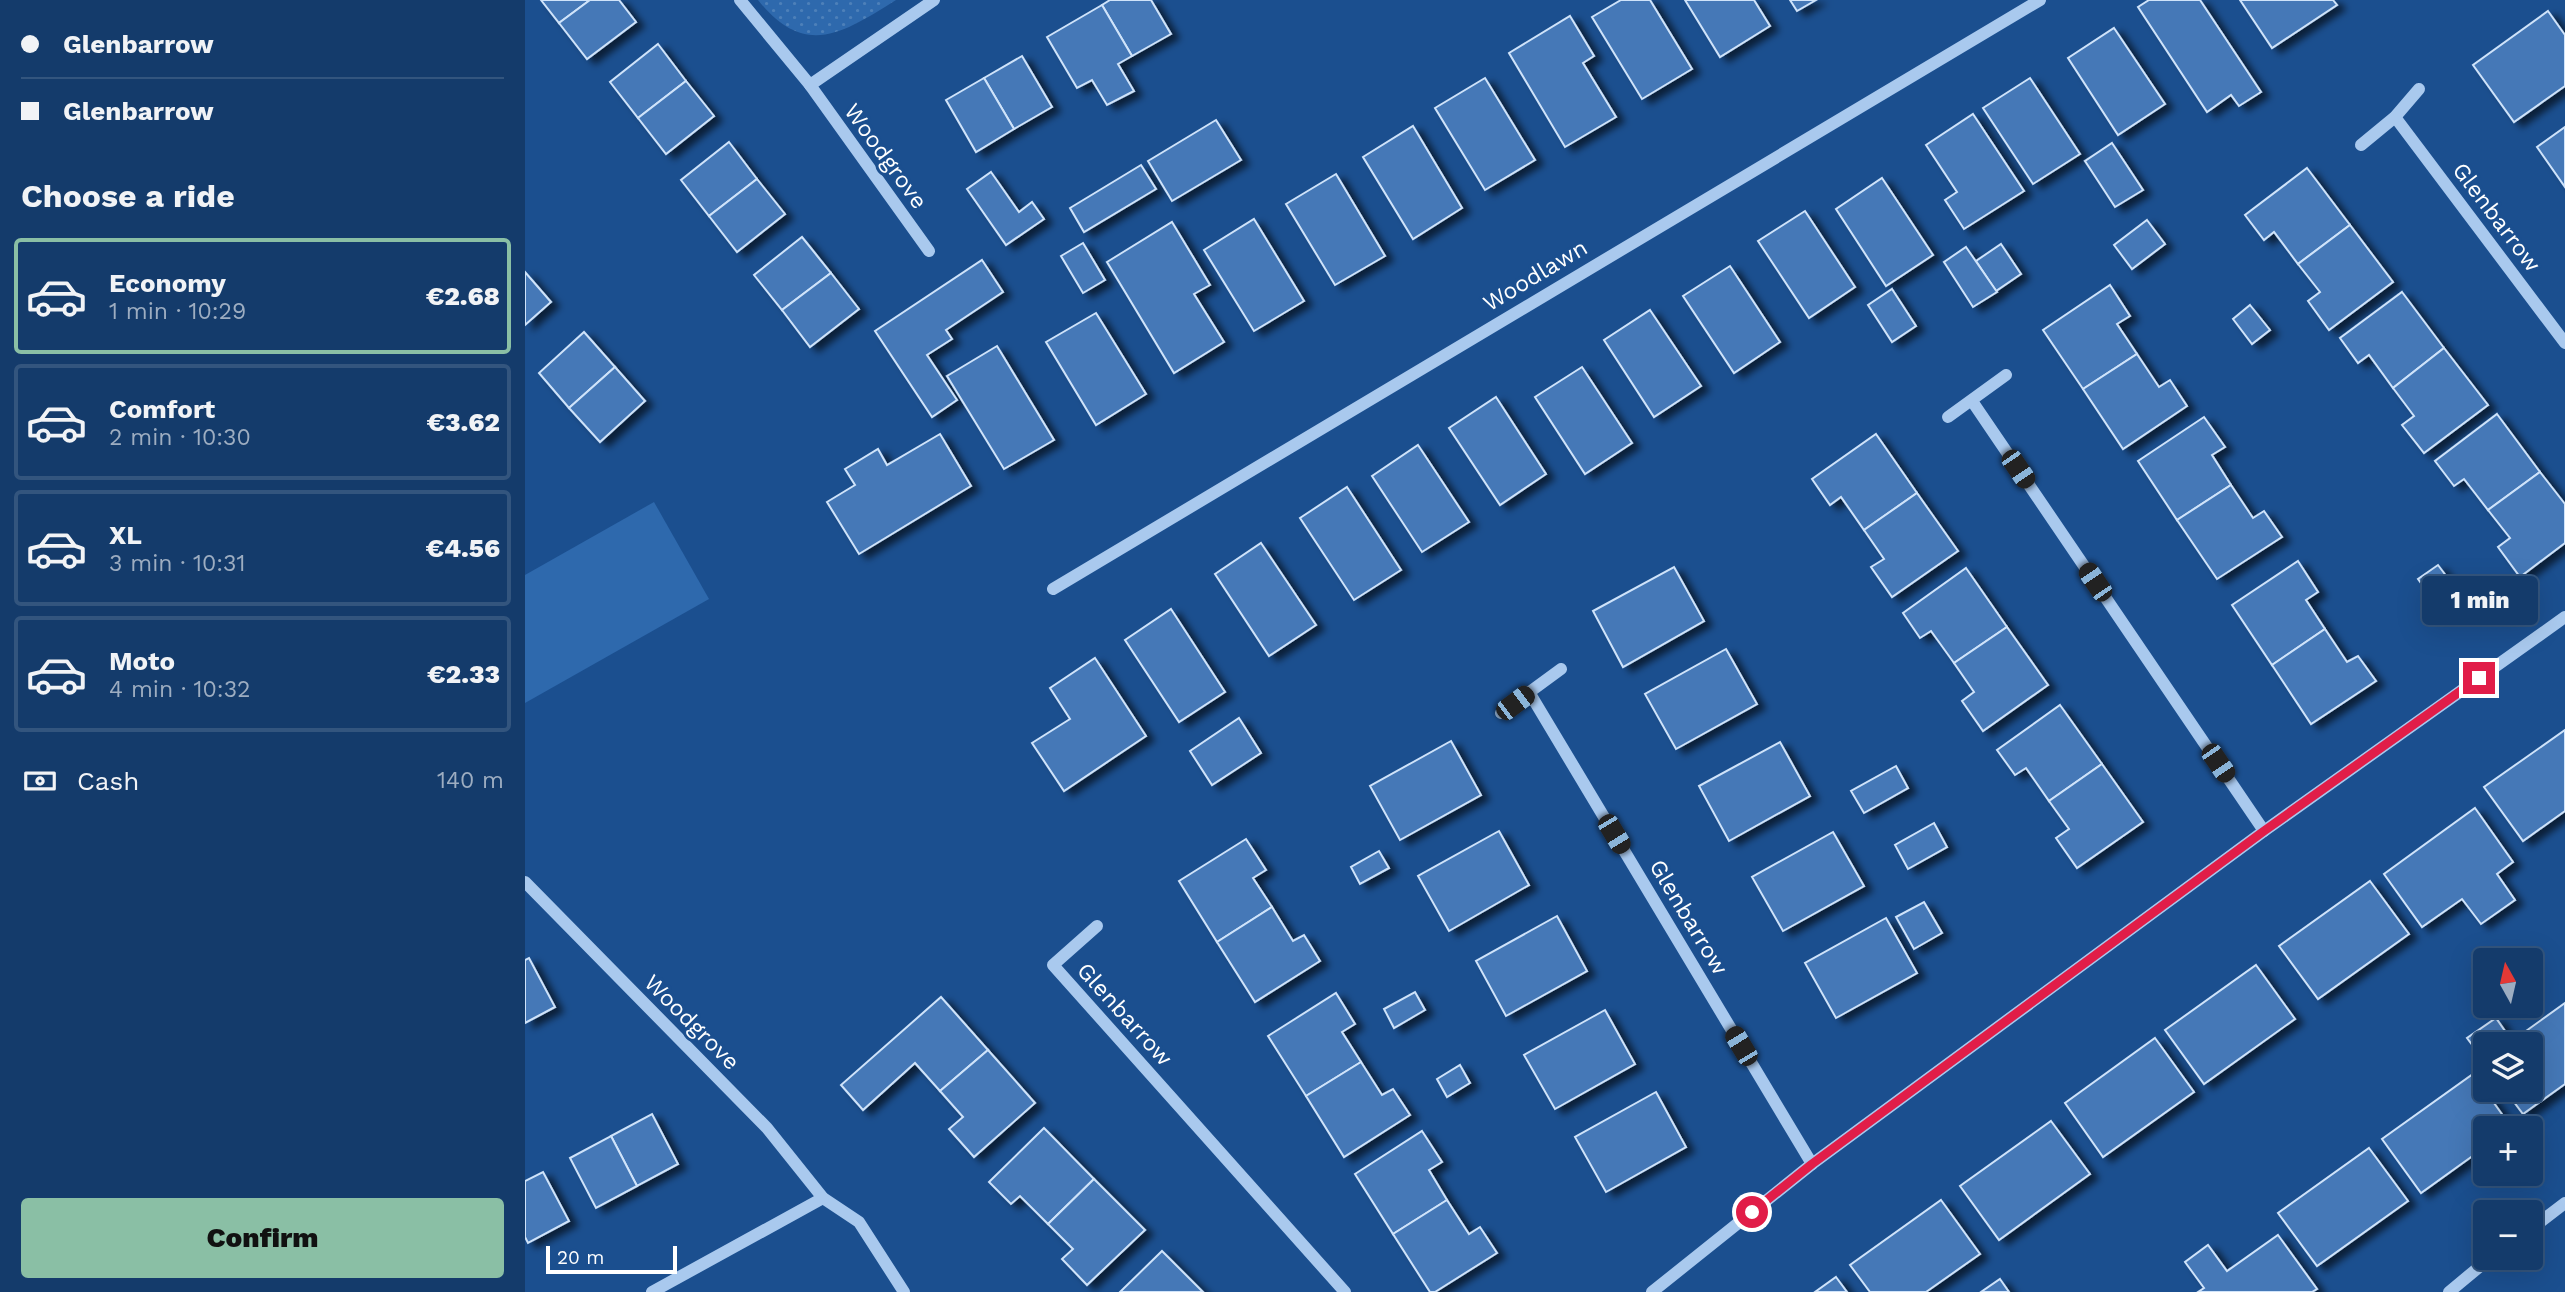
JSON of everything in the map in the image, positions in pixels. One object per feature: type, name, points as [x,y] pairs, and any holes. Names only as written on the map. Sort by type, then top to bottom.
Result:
[{"type":"street","name":"Woodgrove","points":[[740,0],[810,85],[929,251]]},
{"type":"street","points":[[810,85],[934,0]]},
{"type":"street","name":"Woodlawn","points":[[1053,589],[2040,0]]},
{"type":"street","points":[[2361,145],[2395,117],[2419,89]]},
{"type":"street","name":"Glenbarrow","points":[[2395,117],[2565,343]]},
{"type":"street","points":[[1948,417],[2006,375]]},
{"type":"street","points":[[1972,401],[2264,831]]},
{"type":"street","points":[[1652,1292],[1812,1164],[2264,831],[2565,617]]},
{"type":"street","points":[[1501,713],[1561,669]]},
{"type":"street","name":"Glenbarrow","points":[[1529,692],[1812,1164]]},
{"type":"street","name":"Woodgrove","points":[[525,882],[767,1128],[823,1198],[859,1222],[904,1292]]},
{"type":"street","name":"Glenbarrow","points":[[1097,926],[1053,965],[1345,1292]]},
{"type":"street","points":[[652,1292],[823,1198]]},
{"type":"street","points":[[2543,1220],[2565,1203]]},
{"type":"street","points":[[2449,1292],[2476,1270]]},
{"type":"shaded area","points":[[758,0],[896,0],[841,30],[808,35],[792,30],[775,18]]},
{"type":"shaded area","points":[[654,502],[709,599],[525,703],[525,575]]},
{"type":"building","points":[[541,0],[590,0],[559,23]]},
{"type":"building","points":[[590,0],[619,0],[636,22],[587,59],[559,23]]},
{"type":"building","points":[[1110,0],[1151,0],[1171,34],[1132,56],[1102,5]]},
{"type":"building","points":[[1621,0],[1650,0],[1692,69],[1642,99],[1592,17]]},
{"type":"building","points":[[1685,0],[1754,0],[1770,26],[1720,57]]},
{"type":"building","points":[[1790,0],[1816,0],[1797,11]]},
{"type":"building","points":[[2149,0],[2200,0],[2261,92],[2239,106],[2231,95],[2207,112],[2138,7]]},
{"type":"building","points":[[2240,0],[2333,0],[2337,5],[2272,48]]},
{"type":"building","points":[[1102,5],[1132,56],[1118,64],[1134,91],[1107,105],[1092,80],[1077,88],[1047,37]]},
{"type":"building","points":[[2548,11],[2565,35],[2565,86],[2514,122],[2473,65]]},
{"type":"building","points":[[1570,16],[1594,56],[1583,63],[1616,117],[1565,147],[1509,53]]},
{"type":"building","points":[[2114,28],[2165,104],[2118,135],[2068,58]]},
{"type":"building","points":[[658,44],[686,81],[638,118],[610,82]]},
{"type":"building","points":[[1022,56],[1052,107],[1014,129],[984,78]]},
{"type":"building","points":[[984,78],[1014,129],[976,152],[946,100]]},
{"type":"building","points":[[1485,78],[1535,160],[1485,190],[1435,108]]},
{"type":"building","points":[[2030,78],[2080,154],[2033,184],[1983,108]]},
{"type":"building","points":[[686,81],[714,116],[666,154],[638,118]]},
{"type":"building","points":[[1973,114],[2024,191],[1964,229],[1945,200],[1957,192],[1926,145]]},
{"type":"building","points":[[1216,120],[1241,160],[1172,201],[1148,161]]},
{"type":"building","points":[[1413,126],[1462,208],[1413,239],[1363,157]]},
{"type":"building","points":[[2565,127],[2565,187],[2537,147]]},
{"type":"building","points":[[729,142],[757,179],[709,216],[681,180]]},
{"type":"building","points":[[2112,143],[2143,190],[2115,207],[2085,161]]},
{"type":"building","points":[[1141,165],[1156,189],[1084,232],[1070,208]]},
{"type":"building","points":[[2307,168],[2350,225],[2298,264],[2274,232],[2264,240],[2245,215]]},
{"type":"building","points":[[991,172],[1019,212],[1032,202],[1044,219],[1006,245],[967,189]]},
{"type":"building","points":[[1336,174],[1385,256],[1335,285],[1286,204]]},
{"type":"building","points":[[1882,178],[1933,255],[1886,286],[1836,209]]},
{"type":"building","points":[[757,179],[785,214],[737,252],[709,216]]},
{"type":"building","points":[[1805,211],[1855,287],[1809,318],[1758,241]]},
{"type":"building","points":[[1254,219],[1304,301],[1254,331],[1204,250]]},
{"type":"building","points":[[2147,220],[2165,244],[2132,269],[2114,245]]},
{"type":"building","points":[[1172,222],[1210,285],[1194,294],[1224,342],[1174,373],[1107,262]]},
{"type":"building","points":[[2350,225],[2393,282],[2329,330],[2308,301],[2320,292],[2298,264]]},
{"type":"building","points":[[802,237],[831,273],[782,310],[754,275]]},
{"type":"building","points":[[1083,243],[1105,280],[1083,293],[1061,256]]},
{"type":"building","points":[[2001,244],[2021,274],[1996,291],[1976,261]]},
{"type":"building","points":[[1966,247],[1997,292],[1973,307],[1944,262]]},
{"type":"building","points":[[982,260],[1003,292],[946,330],[952,339],[927,355],[957,400],[932,417],[875,331]]},
{"type":"building","points":[[1730,266],[1780,342],[1734,373],[1683,296]]},
{"type":"building","points":[[525,272],[551,302],[525,325]]},
{"type":"building","points":[[831,273],[859,309],[810,347],[782,310]]},
{"type":"building","points":[[2110,285],[2130,316],[2117,324],[2137,354],[2083,389],[2043,330]]},
{"type":"building","points":[[1892,289],[1916,326],[1892,342],[1868,305]]},
{"type":"building","points":[[2402,292],[2444,348],[2393,388],[2369,355],[2358,363],[2340,338]]},
{"type":"building","points":[[2250,305],[2270,330],[2252,344],[2233,319]]},
{"type":"building","points":[[1650,310],[1701,386],[1654,417],[1604,340]]},
{"type":"building","points":[[1096,313],[1146,394],[1096,425],[1046,342]]},
{"type":"building","points":[[584,332],[615,367],[569,408],[539,373]]},
{"type":"building","points":[[997,346],[1054,440],[1004,469],[947,376]]},
{"type":"building","points":[[2444,348],[2488,405],[2424,453],[2402,425],[2414,416],[2393,388]]},
{"type":"building","points":[[2137,354],[2159,387],[2170,380],[2187,406],[2123,449],[2083,389]]},
{"type":"building","points":[[615,367],[645,401],[600,442],[569,408]]},
{"type":"building","points":[[1582,367],[1632,443],[1585,474],[1535,397]]},
{"type":"building","points":[[1496,397],[1546,474],[1500,505],[1449,428]]},
{"type":"building","points":[[2497,414],[2540,472],[2488,510],[2464,479],[2454,486],[2435,461]]},
{"type":"building","points":[[2204,417],[2225,447],[2212,455],[2231,485],[2177,520],[2138,461]]},
{"type":"building","points":[[940,434],[971,486],[859,554],[827,502],[855,485],[845,469],[878,449],[887,465]]},
{"type":"building","points":[[1876,434],[1917,493],[1864,530],[1841,497],[1830,505],[1812,479]]},
{"type":"building","points":[[1418,445],[1469,522],[1422,552],[1372,476]]},
{"type":"building","points":[[2540,472],[2565,504],[2565,543],[2520,577],[2498,547],[2510,538],[2488,510]]},
{"type":"building","points":[[2231,485],[2253,518],[2264,511],[2282,537],[2217,579],[2177,520]]},
{"type":"building","points":[[1347,487],[1401,570],[1354,600],[1300,518]]},
{"type":"building","points":[[1917,493],[1958,551],[1892,597],[1871,567],[1884,559],[1864,530]]},
{"type":"building","points":[[1261,543],[1316,625],[1269,656],[1215,574]]},
{"type":"building","points":[[2298,561],[2318,592],[2306,600],[2325,629],[2272,665],[2232,605]]},
{"type":"building","points":[[2438,565],[2462,597],[2442,612],[2418,579]]},
{"type":"building","points":[[1674,567],[1704,621],[1623,667],[1593,611]]},
{"type":"building","points":[[1966,568],[2007,627],[1954,663],[1931,631],[1920,638],[1903,613]]},
{"type":"building","points":[[1171,609],[1225,692],[1179,722],[1125,640]]},
{"type":"building","points":[[2007,627],[2048,685],[1983,731],[1962,701],[1974,692],[1954,663]]},
{"type":"building","points":[[2325,629],[2347,662],[2358,656],[2376,681],[2311,724],[2272,665]]},
{"type":"building","points":[[1726,649],[1757,704],[1676,749],[1645,694]]},
{"type":"building","points":[[1095,658],[1146,736],[1064,791],[1032,743],[1070,719],[1050,688]]},
{"type":"building","points":[[2060,705],[2102,764],[2049,801],[2026,768],[2015,775],[1997,750]]},
{"type":"building","points":[[1239,718],[1261,753],[1212,785],[1190,751]]},
{"type":"building","points":[[2565,730],[2565,811],[2523,841],[2484,787]]},
{"type":"building","points":[[1451,741],[1481,795],[1400,840],[1370,786]]},
{"type":"building","points":[[1780,742],[1810,796],[1729,841],[1699,786]]},
{"type":"building","points":[[2102,764],[2143,822],[2077,868],[2056,838],[2069,829],[2049,801]]},
{"type":"building","points":[[1896,766],[1908,788],[1864,813],[1851,791]]},
{"type":"building","points":[[2475,808],[2513,862],[2497,874],[2515,900],[2481,924],[2462,899],[2422,927],[2384,874]]},
{"type":"building","points":[[1934,823],[1947,847],[1908,869],[1895,845]]},
{"type":"building","points":[[1499,831],[1529,885],[1449,931],[1418,876]]},
{"type":"building","points":[[1833,832],[1864,886],[1783,931],[1752,877]]},
{"type":"building","points":[[1246,839],[1266,870],[1253,878],[1272,907],[1217,942],[1179,881]]},
{"type":"building","points":[[1379,851],[1389,868],[1360,884],[1351,867]]},
{"type":"building","points":[[2370,881],[2409,934],[2318,999],[2279,946]]},
{"type":"building","points":[[1924,902],[1942,933],[1914,949],[1896,917]]},
{"type":"building","points":[[1272,907],[1293,941],[1304,935],[1320,961],[1255,1002],[1217,942]]},
{"type":"building","points":[[1557,916],[1587,971],[1506,1016],[1476,961]]},
{"type":"building","points":[[1886,918],[1917,973],[1836,1018],[1805,963]]},
{"type":"building","points":[[529,958],[555,1007],[525,1023],[525,960]]},
{"type":"building","points":[[2256,965],[2295,1019],[2204,1084],[2165,1030]]},
{"type":"building","points":[[1415,992],[1425,1010],[1394,1028],[1384,1009]]},
{"type":"building","points":[[1336,993],[1355,1024],[1342,1032],[1361,1062],[1306,1096],[1268,1036]]},
{"type":"building","points":[[941,997],[988,1050],[940,1091],[915,1063],[863,1110],[841,1085]]},
{"type":"building","points":[[2565,1003],[2565,1084],[2543,1100],[2543,1032],[2525,1032]]},
{"type":"building","points":[[1605,1010],[1635,1064],[1555,1109],[1524,1055]]},
{"type":"building","points":[[2496,1018],[2506,1032],[2476,1032]]},
{"type":"building","points":[[2473,1034],[2473,1046],[2467,1038]]},
{"type":"building","points":[[2155,1038],[2194,1092],[2103,1157],[2065,1103]]},
{"type":"building","points":[[988,1050],[1035,1103],[974,1157],[949,1129],[963,1117],[940,1091]]},
{"type":"building","points":[[1361,1062],[1382,1095],[1393,1089],[1410,1115],[1344,1157],[1306,1096]]},
{"type":"building","points":[[1460,1065],[1470,1083],[1447,1097],[1437,1079]]},
{"type":"building","points":[[2473,1074],[2473,1102],[2493,1102],[2503,1116],[2473,1116],[2473,1156],[2421,1193],[2382,1139]]},
{"type":"building","points":[[1656,1092],[1686,1147],[1606,1192],[1575,1137]]},
{"type":"building","points":[[2514,1102],[2540,1102],[2523,1114]]},
{"type":"building","points":[[652,1114],[678,1164],[637,1186],[611,1136]]},
{"type":"building","points":[[2051,1121],[2090,1174],[1999,1240],[1960,1186]]},
{"type":"building","points":[[1044,1128],[1094,1179],[1048,1224],[1020,1196],[1011,1204],[989,1182]]},
{"type":"building","points":[[1422,1131],[1442,1162],[1429,1170],[1447,1200],[1393,1234],[1355,1174]]},
{"type":"building","points":[[611,1136],[637,1186],[596,1208],[570,1158]]},
{"type":"building","points":[[2369,1148],[2408,1201],[2317,1266],[2278,1213]]},
{"type":"building","points":[[543,1172],[569,1221],[528,1243],[525,1237],[525,1181]]},
{"type":"building","points":[[1094,1179],[1145,1230],[1087,1285],[1062,1259],[1073,1249],[1048,1224]]},
{"type":"building","points":[[1447,1200],[1469,1234],[1480,1227],[1497,1253],[1435,1292],[1430,1292],[1393,1234]]},
{"type":"building","points":[[1941,1200],[1980,1254],[1926,1292],[1870,1292],[1850,1265]]},
{"type":"building","points":[[2278,1235],[2317,1289],[2312,1292],[2198,1292],[2204,1288],[2185,1262],[2208,1245],[2227,1271]]},
{"type":"building","points":[[1162,1251],[1203,1292],[1120,1292]]},
{"type":"building","points":[[1836,1277],[1847,1292],[1815,1292]]},
{"type":"building","points":[[2000,1279],[2009,1292],[1981,1292]]},
{"type":"route","points":[[1752,1212],[1812,1164],[2220,863],[2479,678]]}]
